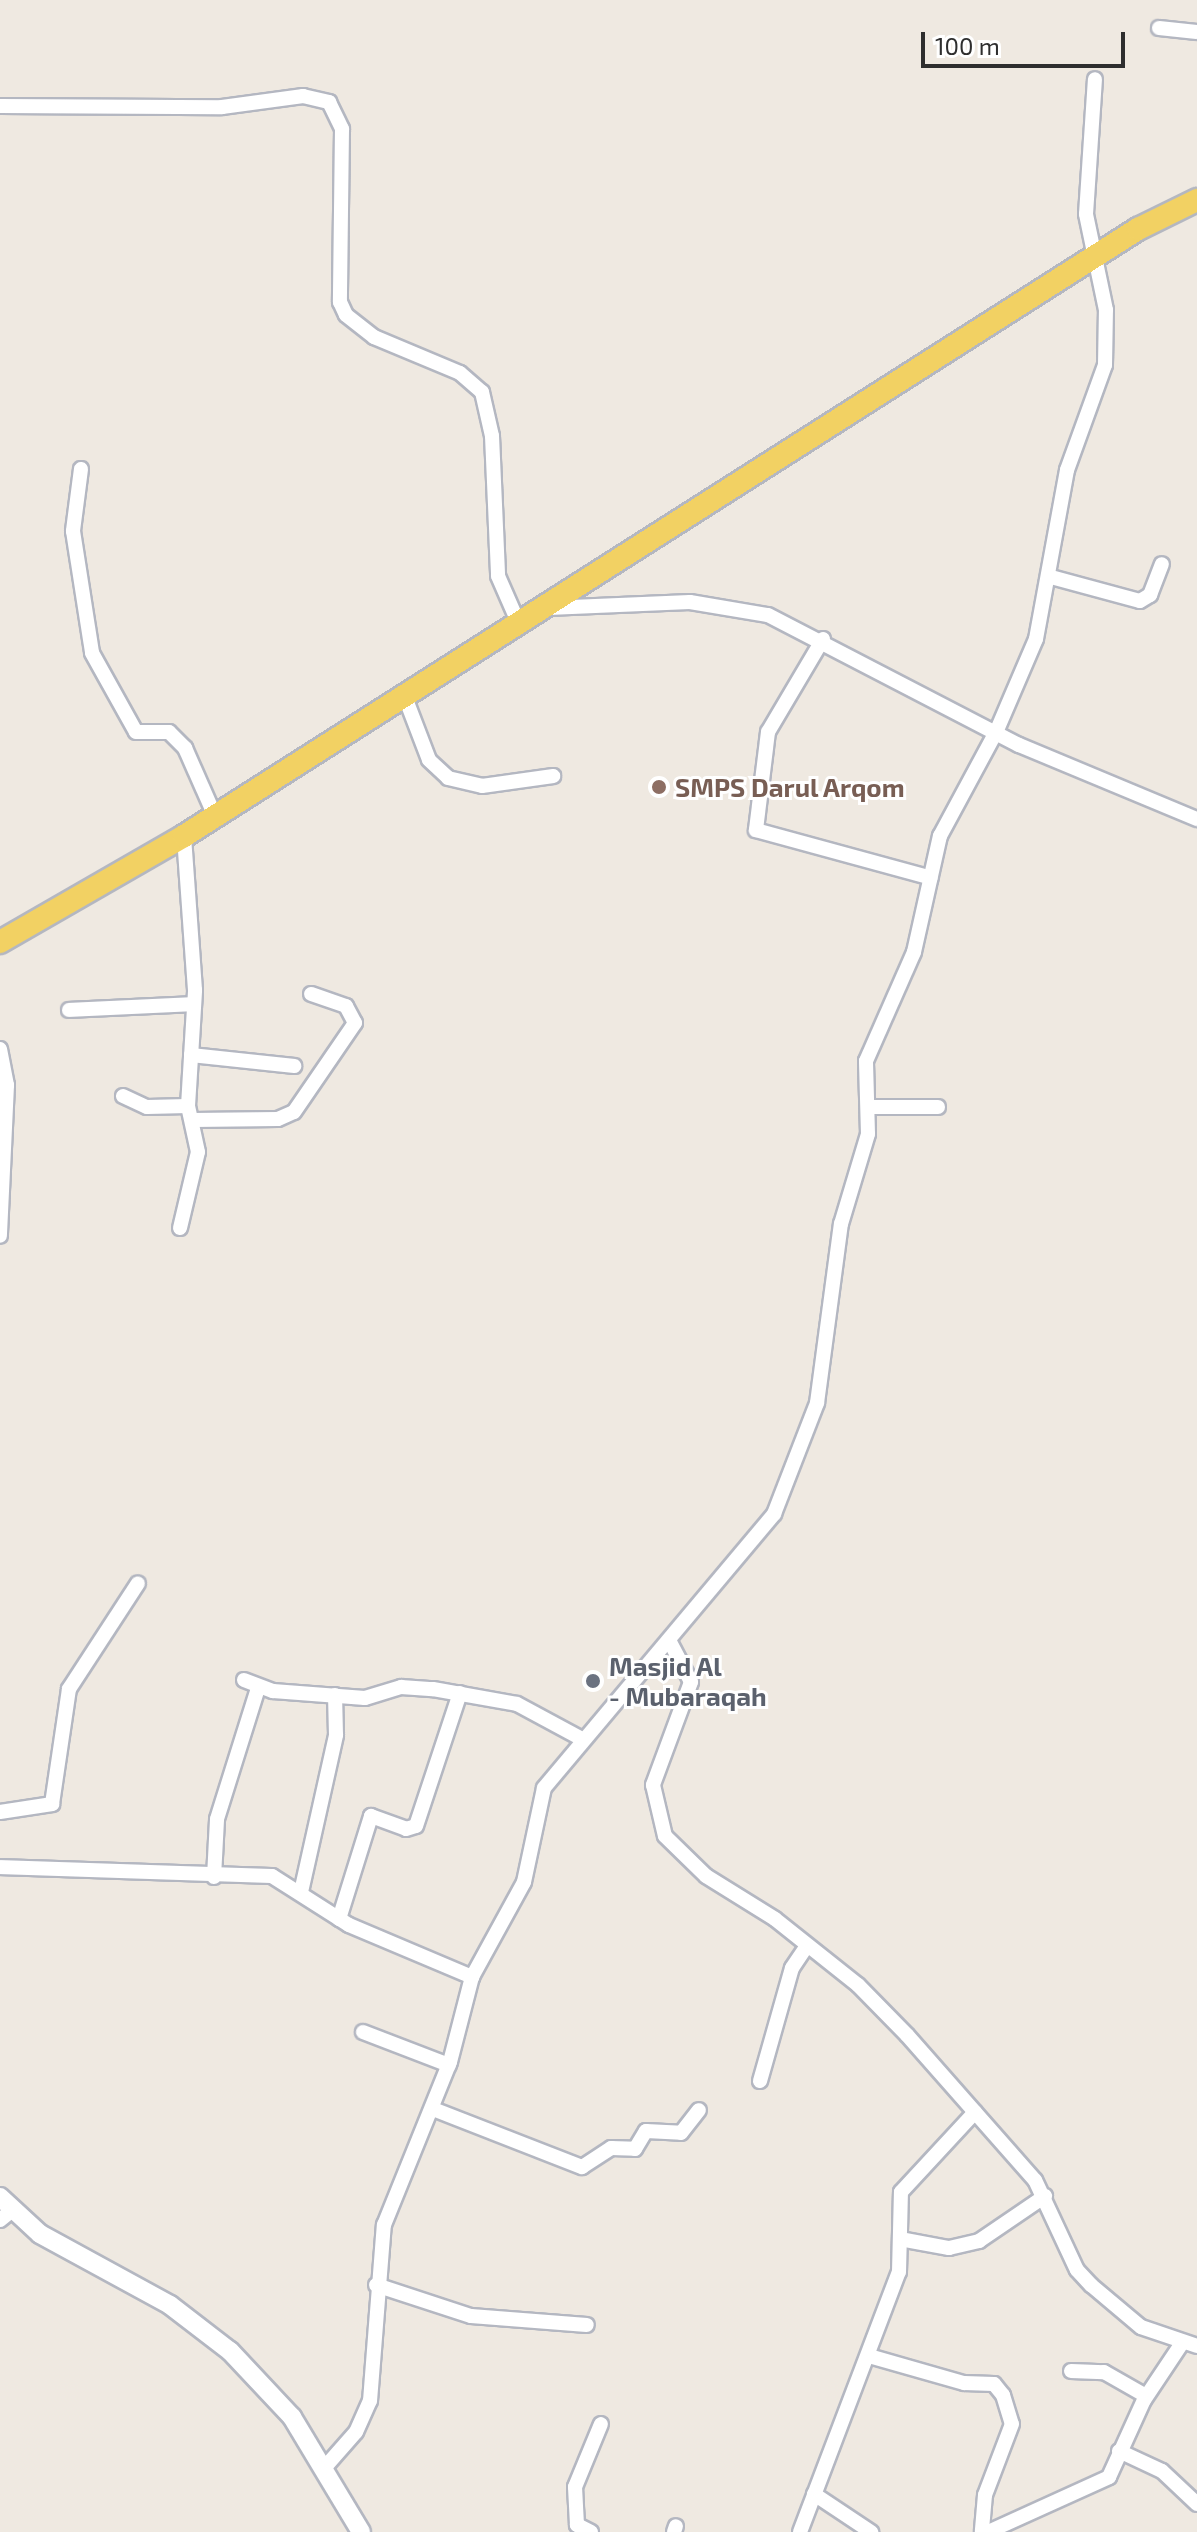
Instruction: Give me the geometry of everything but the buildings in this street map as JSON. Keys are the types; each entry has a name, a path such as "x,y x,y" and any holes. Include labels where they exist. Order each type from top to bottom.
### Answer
{"main road":[{"path":"0,942 184,836 547,608 1096,255 1197,200"}],"street":[{"path":"1159,28 1197,32"},
{"path":"326,2466 356,2432 370,2401 376,2285 384,2225 449,2065 472,1977 524,1882 544,1788 582,1739 746,1553 791,1477 817,1403 836,1255 866,1145 866,1061 911,961 940,836 997,730 1036,639 1051,577 1067,470 1105,365 1106,310 1086,214 1095,79"},
{"path":"0,106 222,107 303,96 329,102 342,129 340,302 346,315 374,337 460,373 482,392 492,436 497,567 519,624"},
{"path":"81,469 73,531 92,653 136,732 169,732 185,748 215,816"},
{"path":"1051,577 1140,601 1150,595 1162,564"},
{"path":"547,608 730,606 823,639 997,730 1197,819"},
{"path":"823,639 768,732 756,830 931,878"},
{"path":"405,697 429,760 448,778 482,786 553,776"},
{"path":"180,1228 198,1152 190,1113 194,1004 193,897 184,836"},
{"path":"123,1096 147,1107 190,1113 278,1119 294,1112 355,1023 346,1006 311,994"},
{"path":"69,1010 194,1004"},
{"path":"0,1049 7,1085 0,1236"},
{"path":"191,1055 294,1066"},
{"path":"868,1107 938,1107"},
{"path":"0,1812 52,1804 69,1689 138,1583"},
{"path":"670,1642 691,1682 653,1785 665,1836 706,1876 858,1985 975,2112 1045,2196 1077,2270 1124,2316 1189,2344 1146,2396 1109,2477 1094,2488 988,2532"},
{"path":"244,1680 258,1688 365,1698 410,1686 460,1693 534,1710 582,1739"},
{"path":"214,1877 217,1819 258,1688"},
{"path":"339,1919 371,1816 415,1828 444,1755 460,1693"},
{"path":"301,1892 336,1735 335,1695"},
{"path":"0,1867 155,1869 214,1877 272,1876 339,1919 472,1977"},
{"path":"760,2081 792,1968 807,1946"},
{"path":"363,2032 449,2065"},
{"path":"433,2109 582,2167 611,2148 635,2149 646,2131 681,2133 699,2110"},
{"path":"800,2532 899,2272 901,2192 975,2112"},
{"path":"900,2239 949,2248 979,2241 1045,2196"},
{"path":"4,2210 170,2305 230,2351 326,2466 361,2532"},
{"path":"376,2285 471,2316 587,2325"},
{"path":"869,2356 964,2383 994,2384 1003,2395 1012,2424 985,2495 982,2532"},
{"path":"1071,2371 1104,2372 1146,2396"},
{"path":"591,2532 577,2525 575,2487 601,2424"},
{"path":"1119,2451 1162,2471 1197,2504"},
{"path":"814,2494 871,2532"}],"place":[{"name":"SMPS Darul Arqom","path":"659,787"},
{"name":"Masjid Al - Mubaraqah","path":"593,1681"}]}
